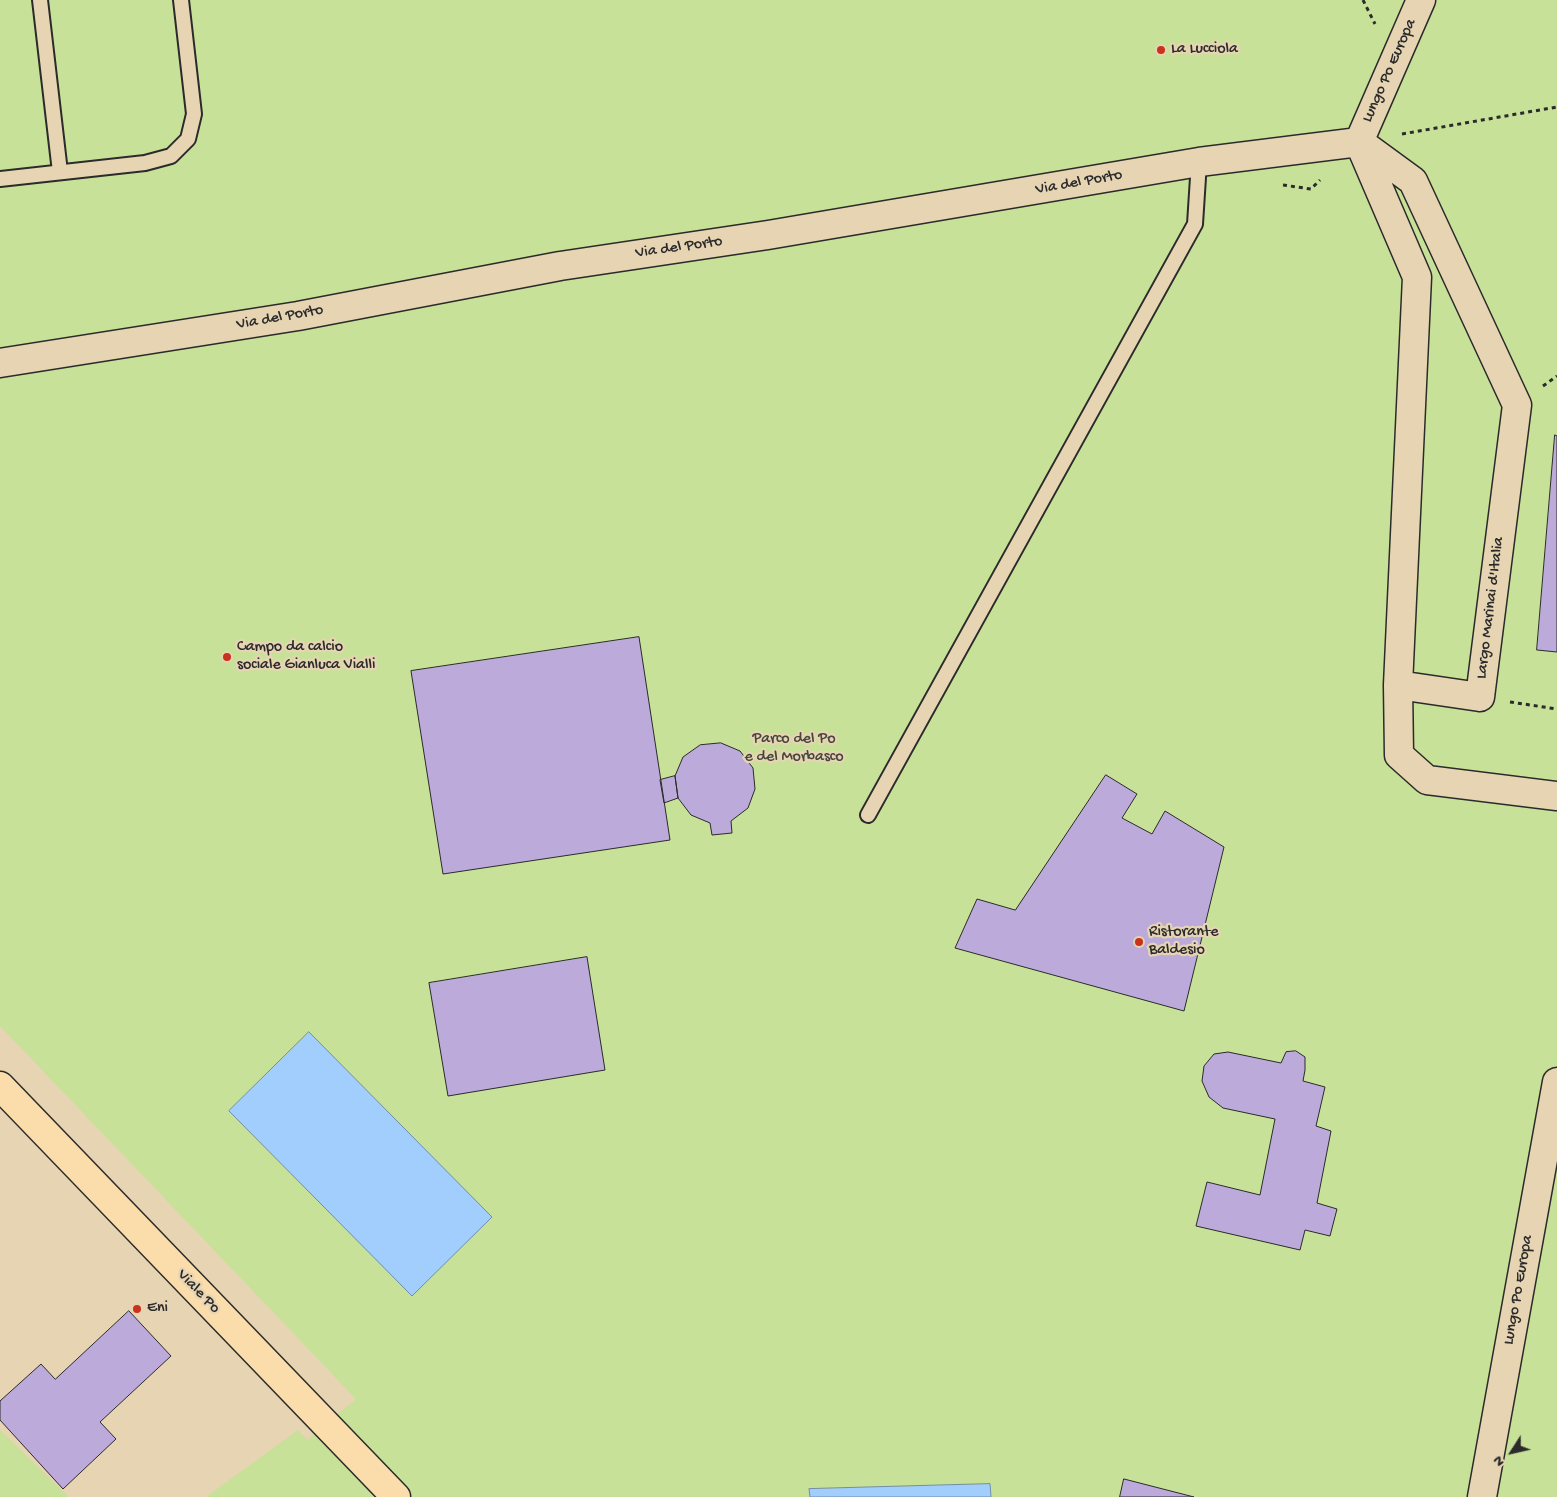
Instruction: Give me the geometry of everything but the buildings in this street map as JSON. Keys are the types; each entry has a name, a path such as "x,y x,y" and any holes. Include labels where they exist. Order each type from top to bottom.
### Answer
{"main road":[{"name":"Viale Po","path":"0,1086 396,1497"}],"street":[{"name":"Lungo Po Europa","path":"1359,142 1421,0"},
{"name":"Via del Porto","path":"0,362 298,316 560,266 768,235 1199,162 1359,142"},
{"path":"1359,142 1417,277 1398,685 1399,755 1427,780 1557,796"},
{"name":"Largo Marinai d'Italia","path":"1359,142 1413,181 1516,405 1480,697 1398,685"},
{"name":"Lungo Po Europa","path":"1482,1497 1557,1082"}],"lane":[{"path":"40,0 60,172"},
{"path":"0,179 145,163 171,156 188,139 194,114 181,0"},
{"path":"868,815 1194,224 1199,162"}],"path":[{"path":"1359,142 1557,107"},
{"path":"1480,697 1557,709"}],"green space":[{"name":"Parco del Po e del Morbasco","path":"0,0 1557,0 1557,1497 206,1497 298,1430 307,1440 356,1399 0,1026"},
{"path":"0,1430 69,1497 0,1497"}],"water":[{"path":"309,1032 492,1217 412,1296 229,1111"},
{"path":"990,1484 991,1497 810,1497 809,1489"}],"place":[{"name":"La Lucciola","path":"1161,50"},
{"name":"Campo da calcio sociale Gianluca Vialli","path":"227,657"},
{"name":"Ristorante Baldesio","path":"1139,942"},
{"name":"Eni","path":"137,1309"}]}
